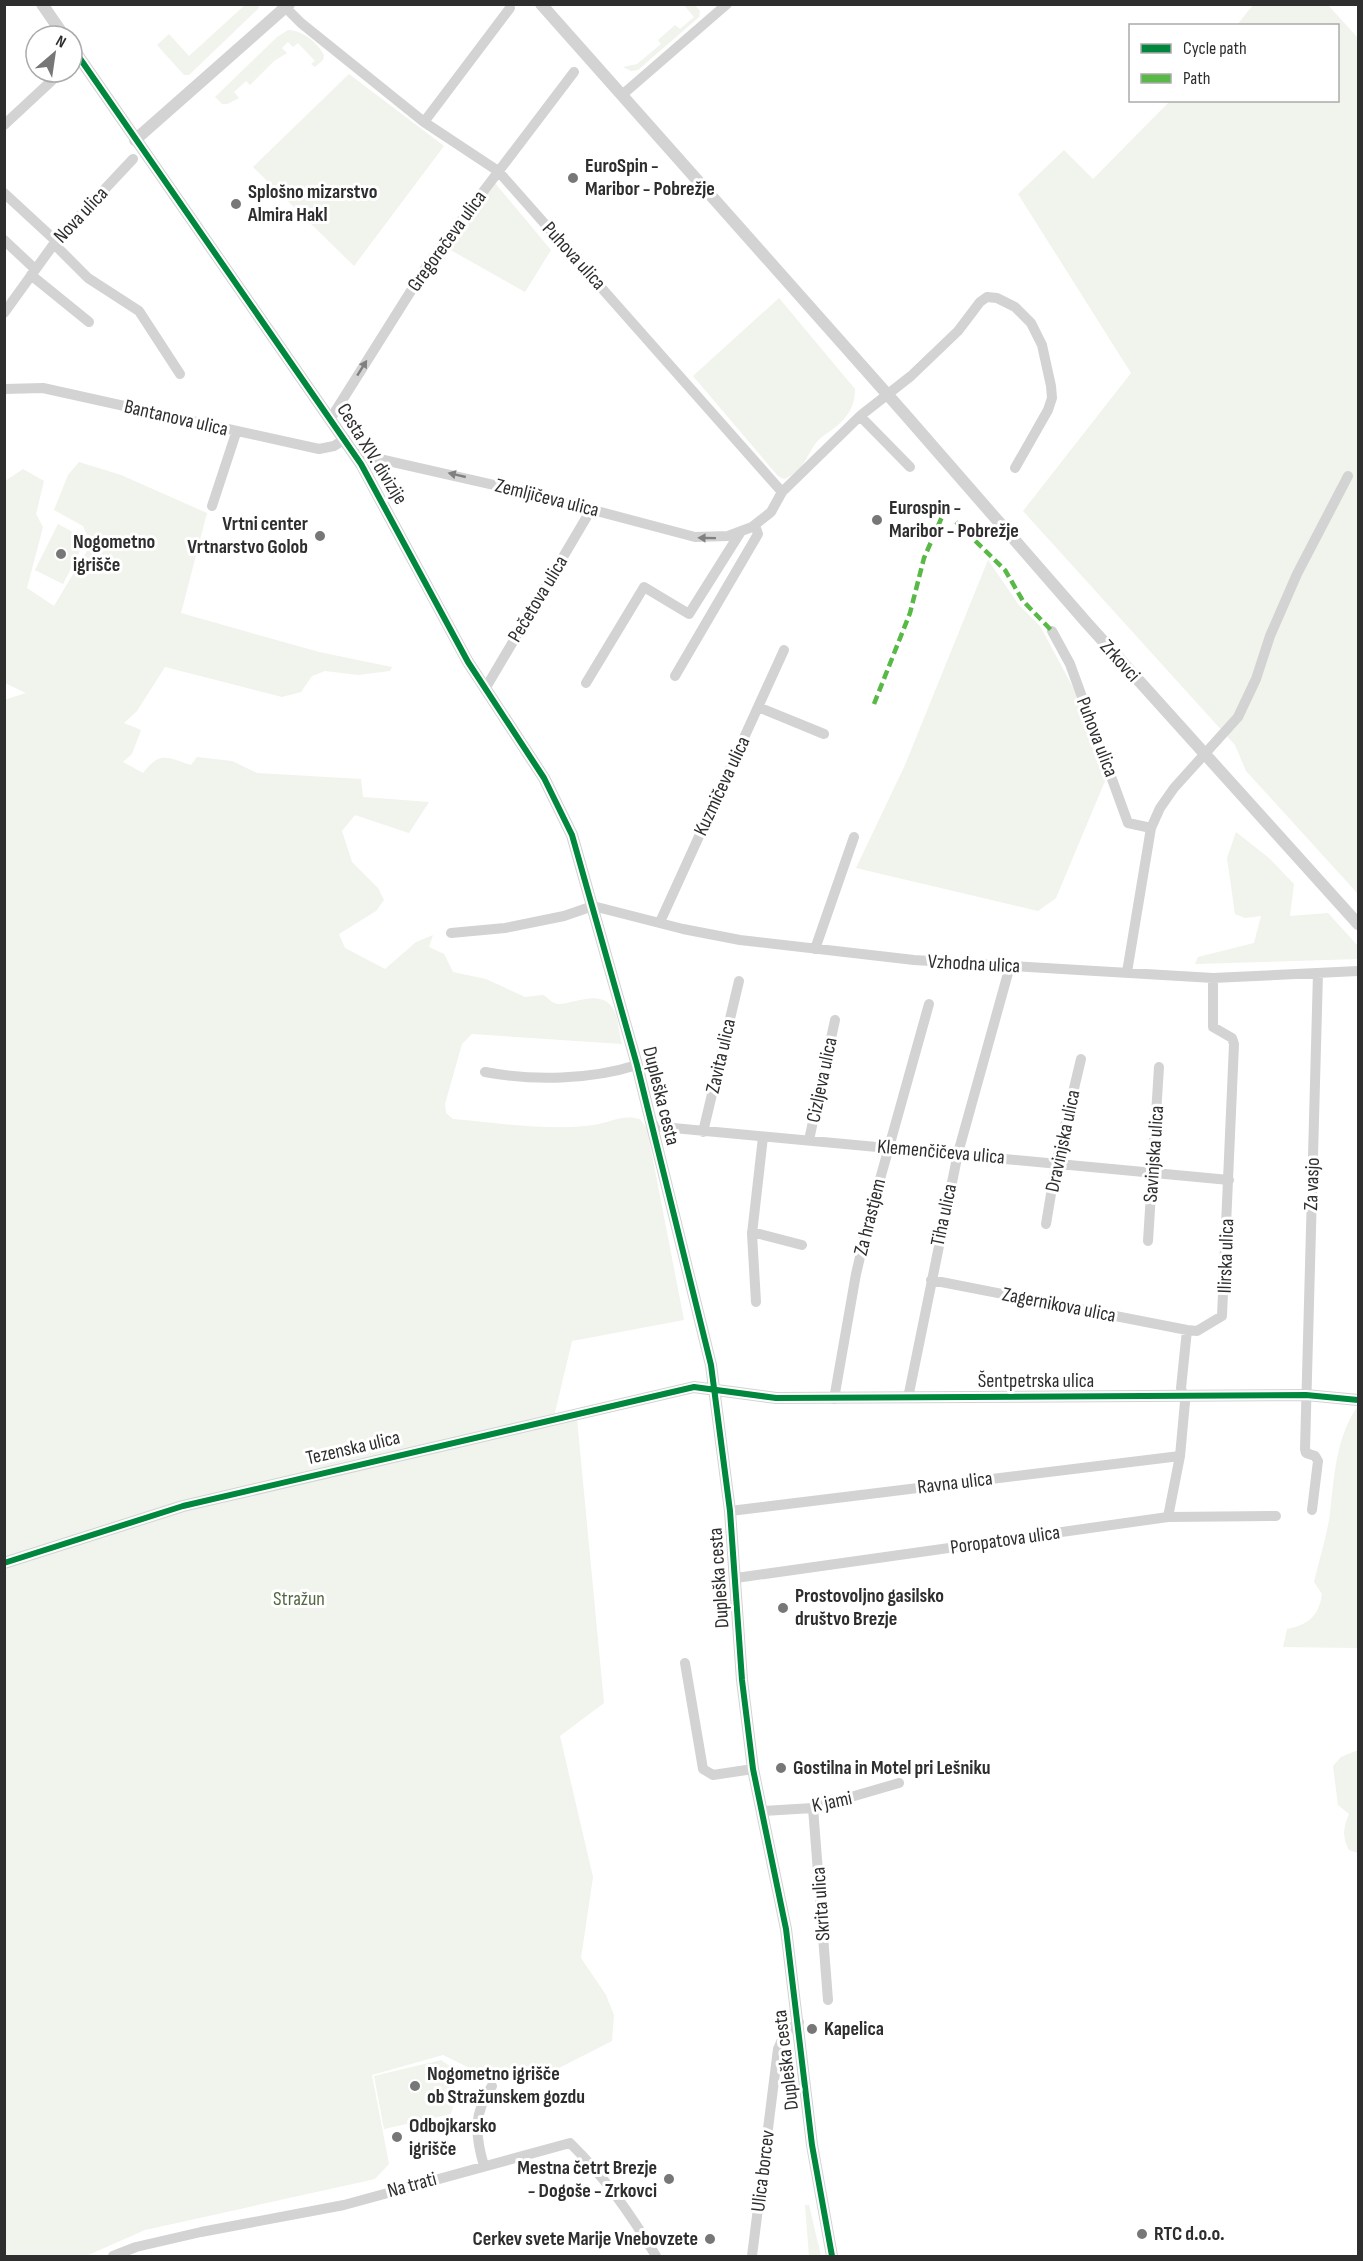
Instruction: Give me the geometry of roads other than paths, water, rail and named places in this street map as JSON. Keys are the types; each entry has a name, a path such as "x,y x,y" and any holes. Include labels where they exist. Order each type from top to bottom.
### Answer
{"street":[{"path":"42,4 56,24"},
{"path":"541,4 887,394"},
{"path":"622,95 727,4"},
{"path":"135,140 285,6"},
{"name":"Puhova ulica","path":"285,6 424,122 498,171 782,492"},
{"path":"424,122 510,8"},
{"name":"Cesta XIV. divizije","path":"84,69 331,418 386,506 447,624 558,804 572,835 593,906"},
{"name":"Gregorečeva ulica","path":"331,418 426,267 574,72"},
{"path":"4,125 48,84"},
{"name":"Nova ulica","path":"4,313 55,242 133,159"},
{"path":"4,193 55,242 88,278 139,311 180,374"},
{"path":"4,240 33,272 89,322"},
{"name":"Zemljičeva ulica","path":"353,453 592,508 695,537 712,538 740,533 771,512 782,492 860,416 906,381 958,331 980,302 987,297 1007,302 1021,312 1038,334 1046,359 1052,398 1038,431 1016,468"},
{"name":"Bantanova ulica","path":"4,389 44,388 236,433 319,449 334,446 345,440"},
{"name":"Zrkovci","path":"887,394 1204,754 1359,924"},
{"path":"860,416 910,467"},
{"path":"212,506 236,433"},
{"path":"1127,972 1151,828 1167,797 1226,732 1247,699 1270,636 1297,574 1347,476"},
{"name":"Pečetova ulica","path":"485,689 592,508"},
{"name":"Zemljičeva ulica","path":"675,676 758,534 755,525"},
{"name":"Zemljičeva ulica","path":"586,683 644,587 689,614 740,533"},
{"name":"Puhova ulica","path":"1052,631 1070,664 1128,822 1133,826 1151,828"},
{"name":"Kuzmičeva ulica","path":"660,922 784,650"},
{"path":"758,707 824,734"},
{"path":"815,950 854,837"},
{"path":"452,933 505,928 564,916 593,906"},
{"name":"Vzhodna ulica","path":"593,906 707,934 815,950 914,960 1213,978 1359,971"},
{"name":"Dupleška cesta","path":"593,906 690,1272 715,1388 730,1511 742,1680 753,1769 786,1929 812,2145 832,2256"},
{"name":"Tiha ulica","path":"908,1398 958,1153 1010,966"},
{"name":"Za vasjo","path":"1312,1510 1318,1461 1315,1456 1306,1453 1306,1395 1317,973"},
{"name":"Ilirska ulica","path":"1187,1330 1197,1331 1208,1326 1224,1313 1234,1044 1232,1038 1213,1027 1213,978"},
{"name":"Zavita ulica","path":"704,1132 739,981"},
{"name":"Za hrastjem","path":"834,1399 856,1275 888,1147 929,1004"},
{"name":"Cizljeva ulica","path":"808,1140 835,1020"},
{"name":"Dravinjska ulica","path":"1046,1224 1056,1164 1082,1059"},
{"path":"485,1072 504,1076 569,1076 596,1074 637,1065"},
{"name":"Savinjska ulica","path":"1148,1241 1159,1067"},
{"name":"Klemenčičeva ulica","path":"652,1126 1229,1180"},
{"path":"756,1302 752,1232 763,1137"},
{"path":"752,1232 802,1245"},
{"name":"Zagernikova ulica","path":"931,1281 1187,1330"},
{"path":"1168,1517 1180,1456 1184,1396 1181,1388 1187,1330"},
{"name":"Tezenska ulica","path":"4,1563 183,1506 590,1409 694,1387 715,1388"},
{"name":"Šentpetrska ulica","path":"715,1388 776,1398 1306,1395 1359,1400"},
{"name":"Ravna ulica","path":"730,1511 1180,1456"},
{"name":"Poropatova ulica","path":"736,1578 1168,1517 1276,1516"},
{"path":"685,1663 703,1769 713,1775 753,1769"},
{"name":"K jami","path":"762,1811 813,1808 899,1784"},
{"name":"Skrita ulica","path":"813,1808 828,2001"},
{"name":"Ulica borcev","path":"752,2256 778,2049 785,2033 799,2022"},
{"path":"484,2166 478,2146 478,2122 480,2103 492,2086"},
{"name":"Na trati","path":"113,2256 136,2247 201,2232 344,2205 570,2143 596,2169 616,2195 656,2256"}],"place":[{"name":"EuroSpin - Maribor - Pobrežje","path":"573,178"},
{"name":"Splošno mizarstvo Almira Hakl","path":"236,204"},
{"name":"Eurospin - Maribor - Pobrežje","path":"877,520"},
{"name":"Vrtni center Vrtnarstvo Golob","path":"320,536"},
{"name":"Nogometno igrišče","path":"61,554"},
{"name":"Prostovoljno gasilsko društvo Brezje","path":"783,1608"},
{"name":"Gostilna in Motel pri Lešniku","path":"781,1768"},
{"name":"Kapelica","path":"812,2029"},
{"name":"Nogometno igrišče ob Stražunskem gozdu","path":"415,2086"},
{"name":"Odbojkarsko igrišče","path":"397,2137"},
{"name":"Mestna četrt Brezje - Dogoše - Zrkovci","path":"669,2179"},
{"name":"RTC d.o.o.","path":"1142,2234"},
{"name":"Cerkev svete Marije Vnebovzete","path":"710,2239"}],"park label":[{"name":"Stražun","path":"299,1599"}]}
